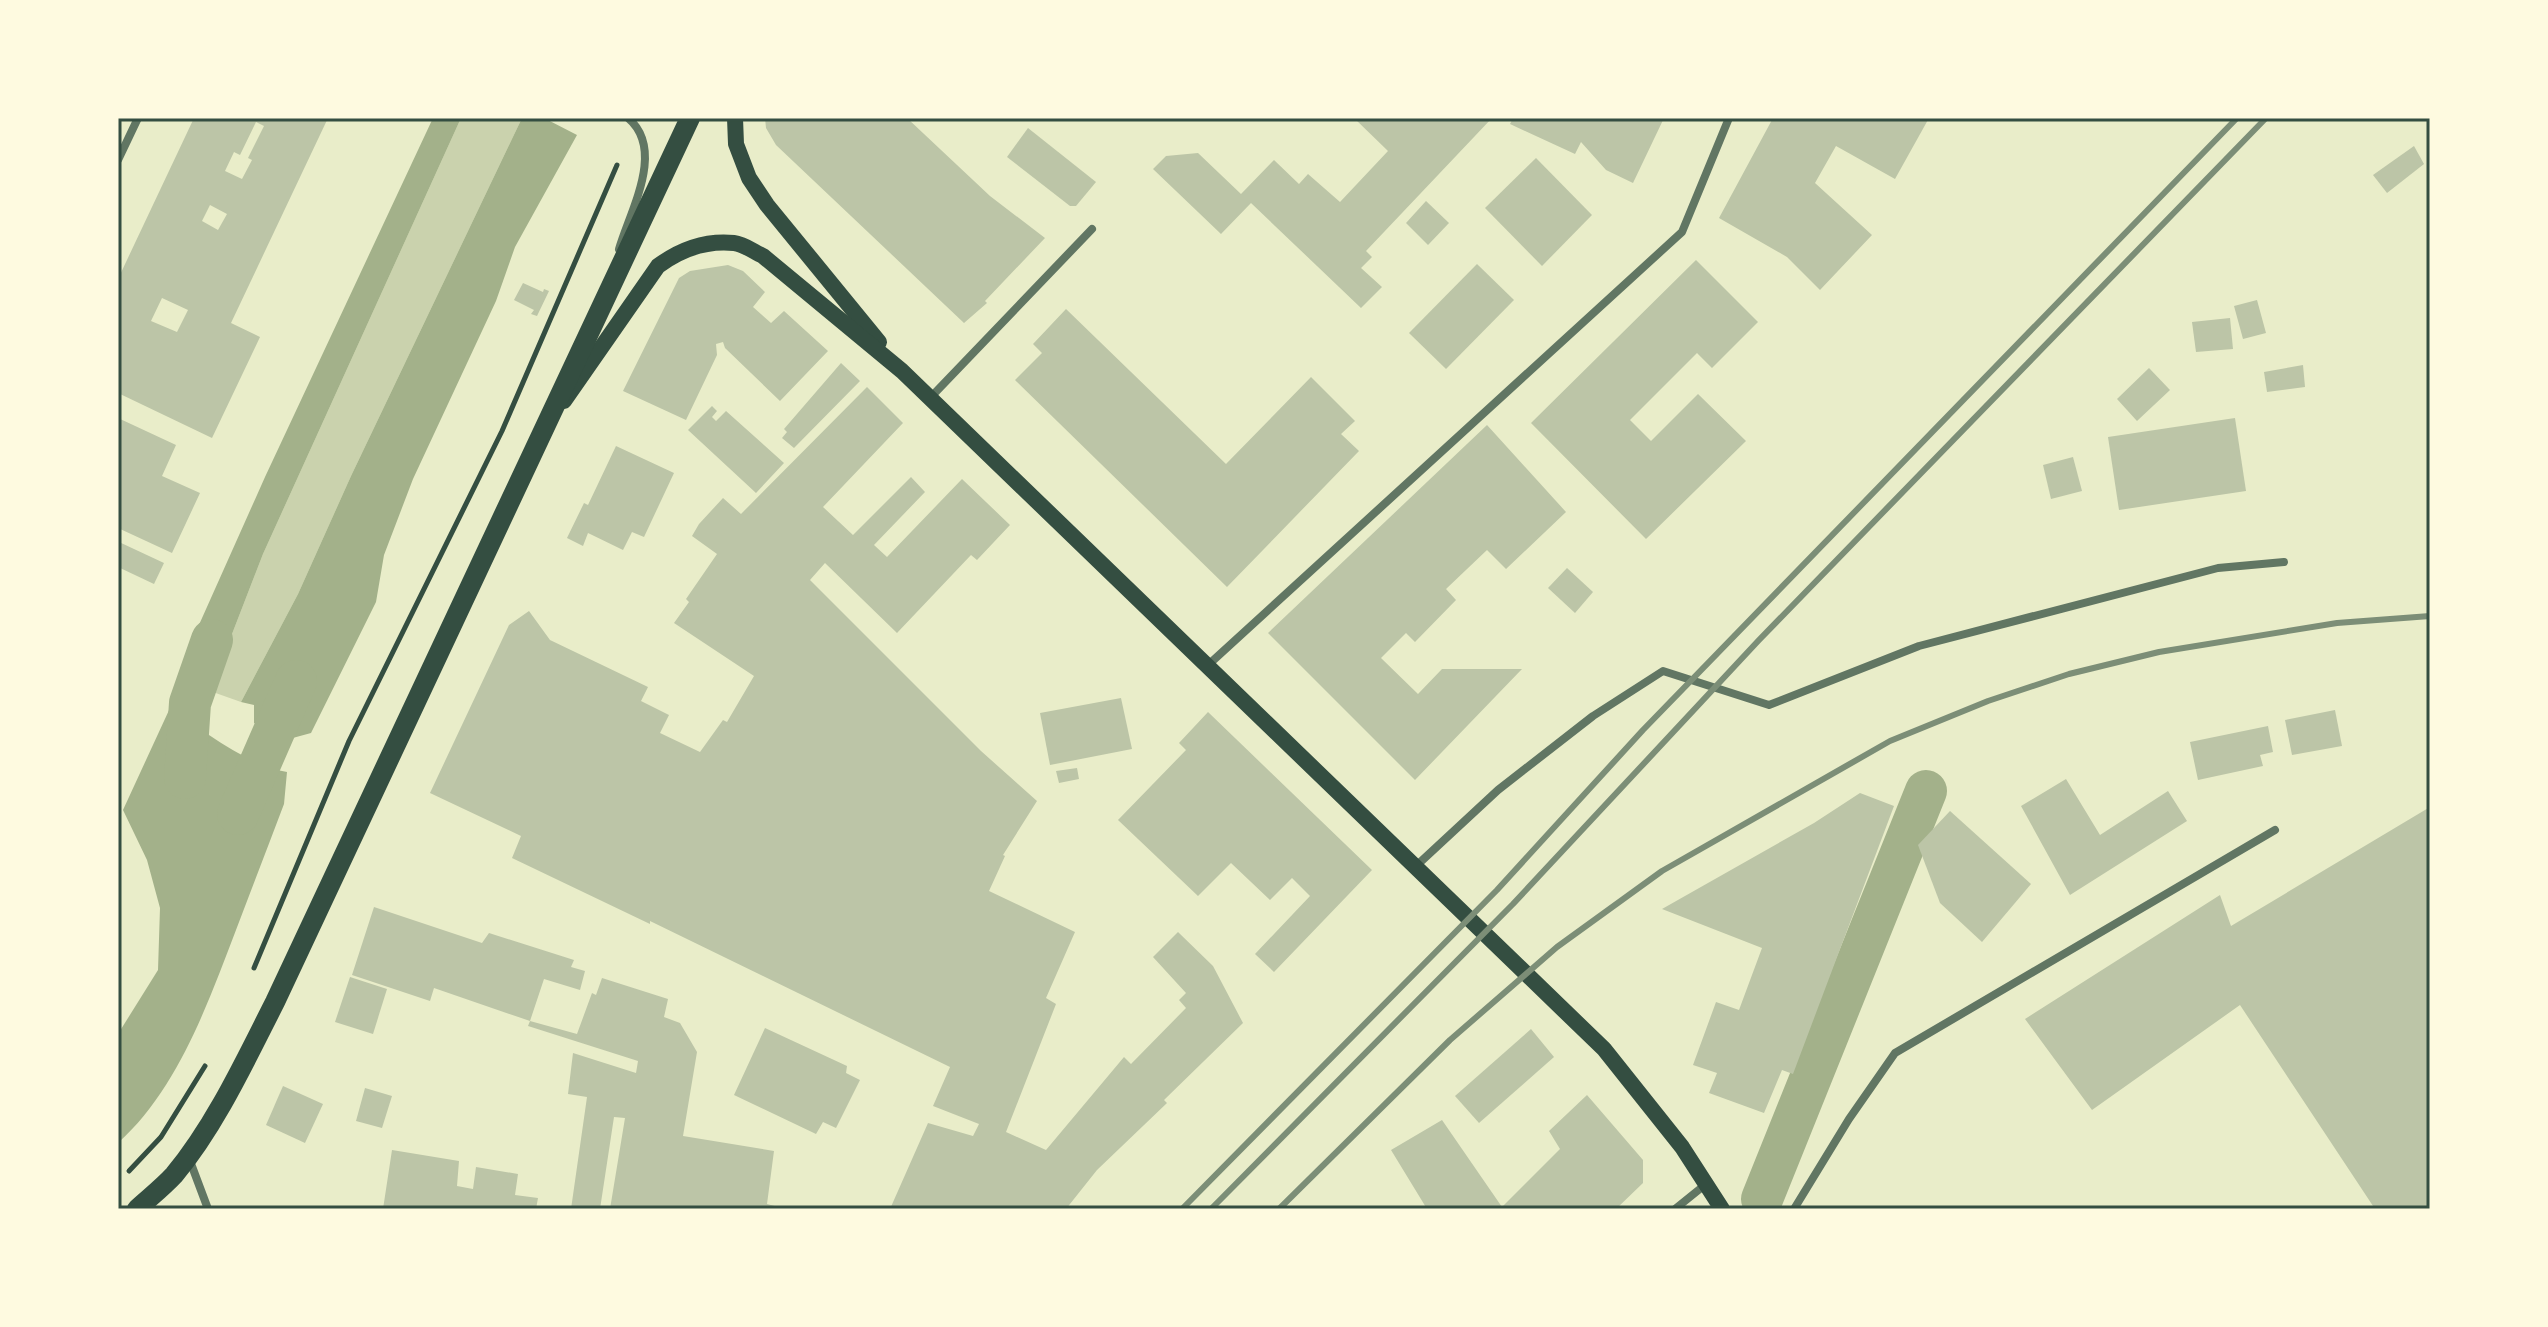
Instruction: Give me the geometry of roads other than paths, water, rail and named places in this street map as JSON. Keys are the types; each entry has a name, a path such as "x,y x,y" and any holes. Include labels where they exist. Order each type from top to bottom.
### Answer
{"main road":[{"path":"137,1209 173,1176 187,1155 228,1093 275,1002 690,118"},
{"path":"735,118 736,144 749,178 767,205 902,371"},
{"path":"545,428 658,266 678,251 697,245 737,242 763,256 902,371 1604,1049 1643,1095 1707,1183 1722,1209"}],"street":[{"path":"118,160 138,118"},
{"path":"599,315 643,174 646,147 636,125 628,118"},
{"path":"1207,666 1682,232 1729,118"},
{"path":"930,398 1092,229"},
{"path":"1415,868 1498,790 1593,716 1663,671 1769,705 1919,646 2218,568 2284,562"},
{"path":"1794,1209 1849,1119 1895,1053 2275,830"},
{"path":"187,1155 208,1209"},
{"path":"1675,1209 1707,1183"}],"waterway":[{"path":"185,778 190,703 212,640"},
{"path":"238,814 296,681"},
{"path":"1762,1199 1926,791"}],"railway":[{"path":"1182,1209 1497,890 1643,730 2237,118"},
{"path":"1211,1209 1513,904 1759,640 2266,118"},
{"path":"1279,1209 1450,1040 1557,947 1662,871 1890,741 1988,701 2069,674 2159,652 2337,623 2430,616"}]}
